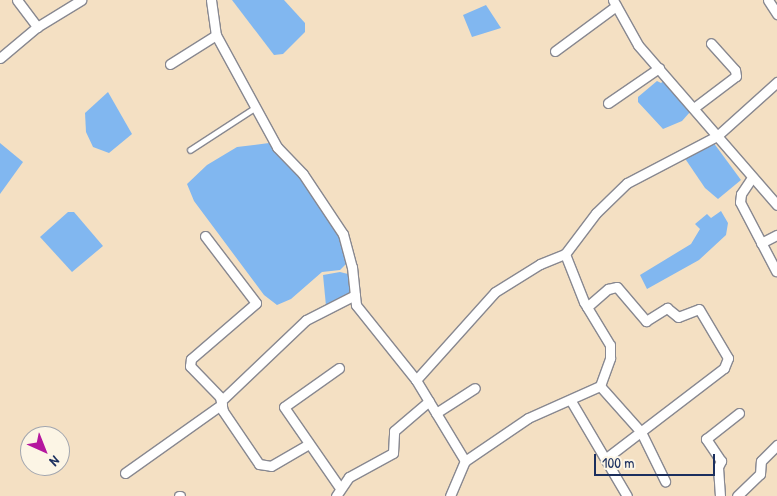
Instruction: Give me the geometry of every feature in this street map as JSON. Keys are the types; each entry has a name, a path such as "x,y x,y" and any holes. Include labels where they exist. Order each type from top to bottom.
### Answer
{"street":[{"path":"17,0 37,27"},
{"path":"0,58 37,27 81,0"},
{"path":"211,0 216,35 257,106 277,147 303,174 343,234 352,266 356,305 416,380 465,461"},
{"path":"768,0 777,14"},
{"path":"555,51 615,3 638,45 695,107 751,179 773,193 777,205"},
{"path":"170,64 216,35"},
{"path":"695,107 736,76 735,70 711,43"},
{"path":"608,103 659,68"},
{"path":"416,380 495,292 540,264 565,254 596,213 627,183 717,136 777,82"},
{"path":"751,179 739,198 776,271"},
{"path":"761,243 777,235"},
{"path":"205,236 256,303 189,363 222,402 222,411 263,466 271,466 309,444"},
{"path":"450,496 465,461 528,418 571,401 600,386 612,352 607,338 588,307 565,254"},
{"path":"588,307 617,287 646,321 667,308 678,317 699,309 728,358 724,368 605,458"},
{"path":"125,473 222,402 306,320 355,295"},
{"path":"339,368 285,404 285,411 309,444 338,492 349,478 393,452 394,431 428,401"},
{"path":"600,386 641,432 664,481"},
{"path":"436,413 475,388"},
{"path":"571,401 626,496"},
{"path":"720,496 718,467 721,461 706,439 739,413"},
{"path":"737,496 760,474 761,461 777,445"}],"lane":[{"path":"190,150 257,106"}],"water":[{"path":"232,0 284,0 305,23 305,32 283,54 274,55"},
{"path":"486,5 501,28 472,37 463,15"},
{"path":"665,80 690,112 682,121 663,129 638,102 638,97 657,81 661,83"},
{"path":"108,92 132,134 109,153 93,147 86,132 85,113"},
{"path":"713,142 741,180 718,199 705,188 686,160 686,151"},
{"path":"0,143 23,162 0,194"},
{"path":"269,143 293,164 343,234 346,264 340,270 322,272 291,299 277,305 264,295 194,201 187,184 207,165 237,147"},
{"path":"721,211 728,223 726,235 699,260 647,289 640,275 691,244 700,229 695,224 707,214 711,218"},
{"path":"68,212 74,212 103,246 72,272 40,237"},
{"path":"340,272 348,274 351,303 335,308 326,306 323,275"}]}
